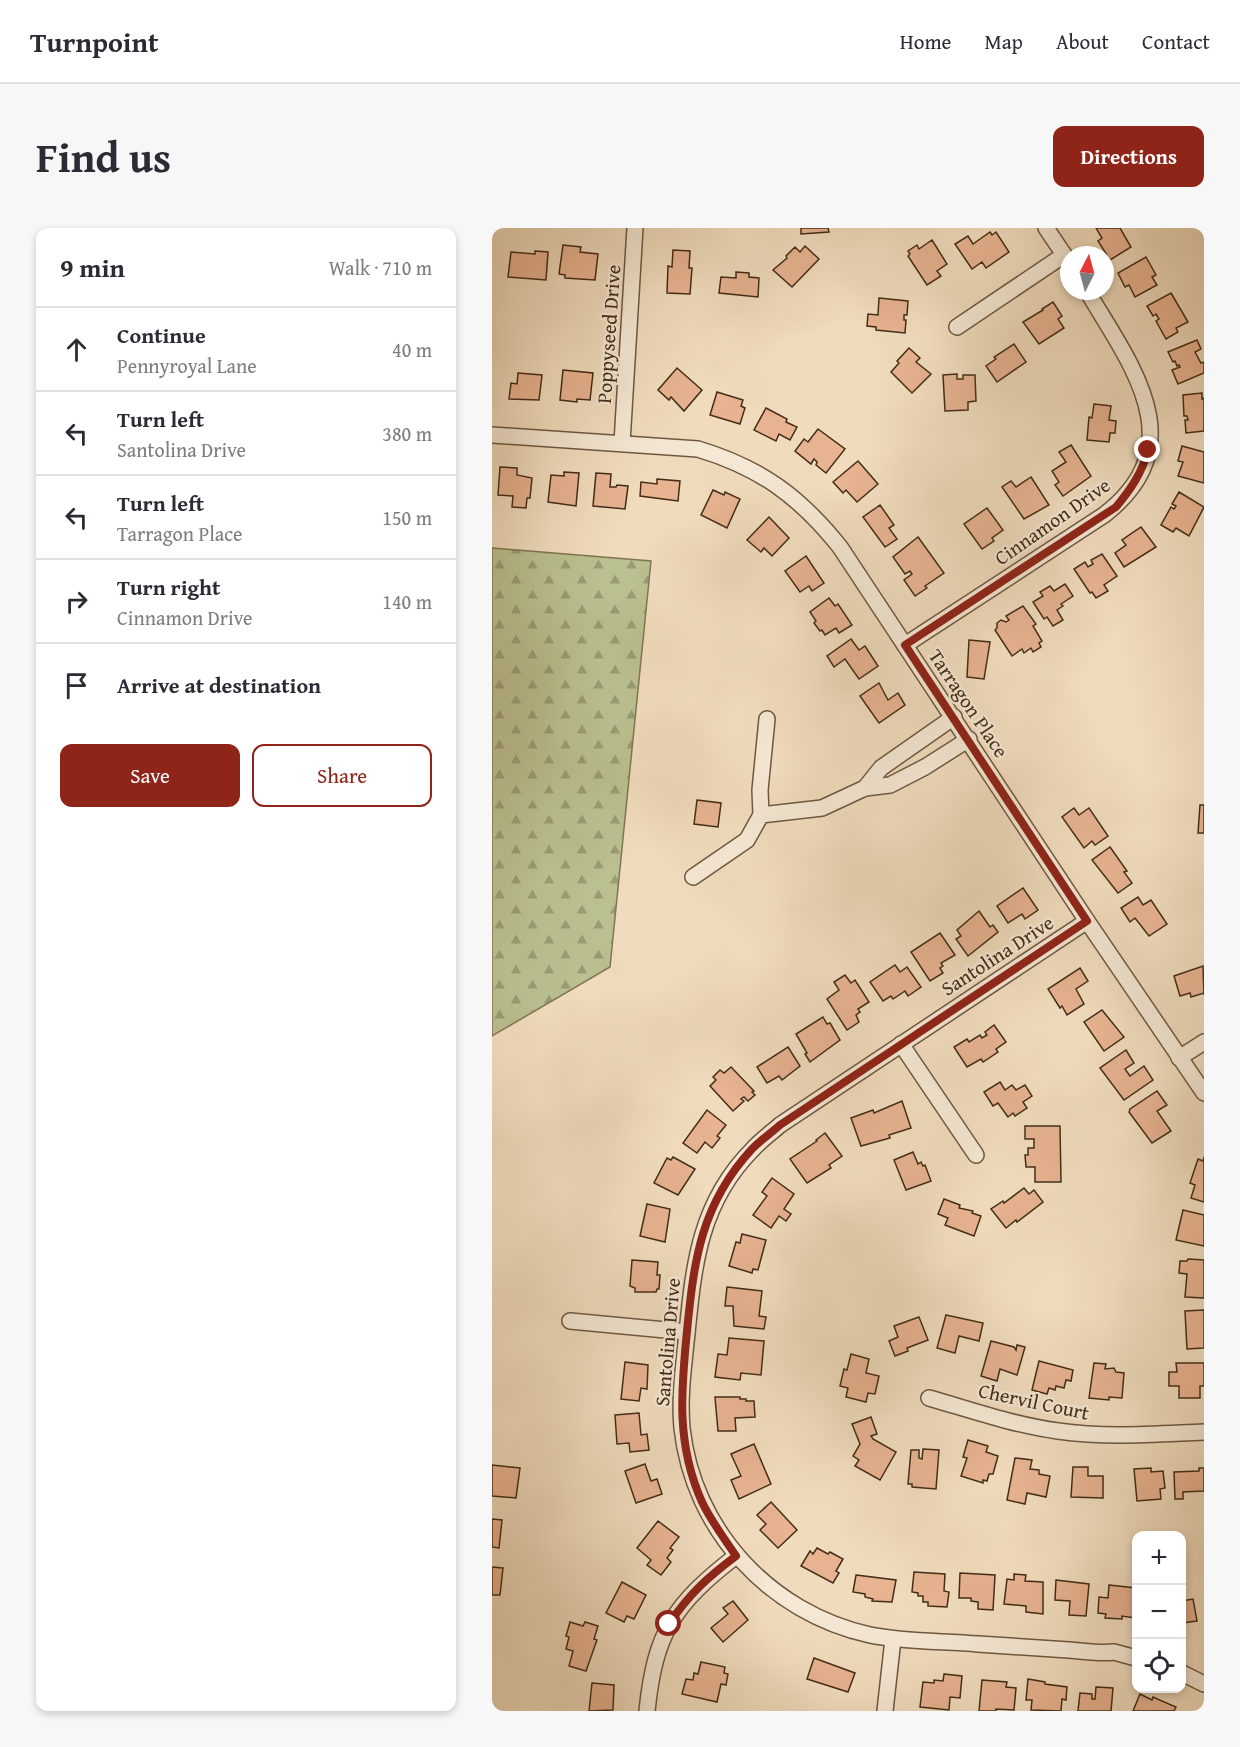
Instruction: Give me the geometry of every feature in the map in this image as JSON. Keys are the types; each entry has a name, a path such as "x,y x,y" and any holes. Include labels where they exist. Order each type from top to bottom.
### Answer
{"street":[{"name":"Poppyseed Drive","path":"622,443 635,228"},
{"path":"1046,228 1060,248"},
{"path":"957,327 1060,262"},
{"name":"Cinnamon Drive","path":"905,645 1116,507 1138,477 1146,456 1150,435 1146,399 1138,378 1092,300"},
{"name":"Tarragon Place","path":"492,435 698,449 724,457 761,474 805,506 832,536 1204,1093"},
{"path":"865,788 880,768 954,717"},
{"path":"693,877 747,840 761,815 760,790 767,719"},
{"path":"761,815 822,808 865,788 890,785 925,768 969,739"},
{"name":"Santolina Drive","path":"1087,921 780,1125 754,1148 736,1169 714,1204 699,1243 693,1277 681,1406 686,1454 701,1500 714,1524 736,1556 766,1585 807,1612 838,1626 893,1639 1114,1652 1132,1657"},
{"path":"1179,1058 1204,1042"},
{"path":"901,1044 976,1155"},
{"path":"570,1321 687,1332"},
{"name":"Chervil Court","path":"929,1398 1055,1431 1117,1436 1204,1432"},
{"path":"647,1711 654,1662 669,1624 698,1586 736,1556"},
{"path":"885,1711 893,1639"},
{"path":"1186,1675 1203,1681"}],"green space":[{"path":"492,548 651,561 610,967 492,1036"}],"building":[{"path":"801,228 828,228 829,232 801,234"},
{"path":"1096,228 1120,228 1131,247 1114,258 1114,246 1101,246 1098,241 1102,238"},
{"path":"990,232 992,235 996,232 1009,252 986,268 982,262 972,269 955,244 968,236 973,244"},
{"path":"932,240 947,264 937,271 941,276 927,285 908,256 910,254 908,251 917,245 919,249"},
{"path":"563,245 581,247 580,252 598,254 595,280 565,278 565,275 559,274"},
{"path":"805,246 819,259 792,287 773,270 787,258 786,256 795,247 800,252"},
{"path":"673,250 690,251 689,268 692,268 690,294 667,293 668,266 672,267"},
{"path":"535,251 548,252 546,280 508,277 511,252 535,254"},
{"path":"1146,257 1156,275 1152,277 1157,285 1135,297 1129,285 1125,287 1118,273"},
{"path":"736,272 749,273 749,277 759,278 758,297 719,293 721,277 736,278"},
{"path":"1171,293 1188,322 1176,328 1178,332 1166,339 1156,321 1159,319 1156,314 1153,316 1147,306"},
{"path":"879,298 908,301 907,315 904,315 905,333 876,330 876,327 867,326 868,314 878,315"},
{"path":"1053,302 1062,316 1058,319 1064,328 1039,344 1023,322"},
{"path":"1197,340 1201,349 1195,352 1201,363 1204,362 1204,373 1178,384 1172,370 1180,367 1175,361 1173,362 1168,352"},
{"path":"1014,344 1026,362 997,382 986,366 996,359 994,357"},
{"path":"909,348 920,358 916,362 931,374 912,393 891,372"},
{"path":"677,368 702,390 684,411 671,397 669,400 658,390"},
{"path":"563,370 593,373 590,400 577,399 577,402 560,400"},
{"path":"518,373 542,375 539,400 509,399 511,383 517,384"},
{"path":"957,374 957,379 963,379 963,375 975,375 976,401 968,402 968,410 945,411 943,375"},
{"path":"717,392 743,400 741,406 745,408 740,424 710,415"},
{"path":"1202,393 1204,431 1186,433 1185,420 1188,420 1187,416 1184,416 1183,395"},
{"path":"1094,404 1111,406 1109,420 1116,421 1115,433 1110,433 1109,442 1087,440 1089,417 1092,418"},
{"path":"766,408 797,427 790,440 779,434 776,441 754,430"},
{"path":"818,429 845,449 826,473 816,465 817,462 814,459 811,464 795,451 804,439 808,442"},
{"path":"1071,445 1091,476 1063,496 1055,485 1059,482 1052,471 1066,462 1059,452"},
{"path":"1182,446 1204,452 1204,483 1178,476 1183,462 1178,461"},
{"path":"858,461 878,484 857,502 846,490 843,493 833,482"},
{"path":"500,467 517,468 517,475 532,478 530,498 527,498 526,508 512,507 513,496 498,495"},
{"path":"564,472 579,473 576,506 548,502 551,475 564,476"},
{"path":"596,473 611,474 610,487 628,486 625,509 593,506"},
{"path":"1031,477 1049,505 1024,519 1002,487 1011,481 1016,487"},
{"path":"657,479 680,481 678,501 640,496 641,482 657,484"},
{"path":"713,490 724,495 725,492 740,499 727,528 701,515"},
{"path":"1179,492 1204,507 1189,536 1176,528 1173,532 1161,525 1171,507 1174,509 1176,506 1172,504"},
{"path":"880,505 894,525 889,528 897,539 885,547 863,517"},
{"path":"987,508 1003,530 992,538 994,541 982,549 964,524"},
{"path":"769,517 789,538 772,556 764,548 761,552 747,540"},
{"path":"1141,527 1156,547 1124,567 1115,553 1126,545 1122,540"},
{"path":"918,537 944,573 915,596 904,580 912,574 910,571 905,574 893,557"},
{"path":"1102,554 1117,576 1104,585 1108,591 1096,598 1074,569 1085,562 1088,567 1093,564 1091,560"},
{"path":"806,556 824,583 812,591 809,586 800,592 785,571"},
{"path":"1065,584 1073,596 1061,604 1063,606 1057,610 1063,620 1053,626 1047,617 1044,619 1033,602 1043,596 1040,592 1050,586 1054,591"},
{"path":"829,598 835,606 838,604 852,625 839,633 836,628 825,635 814,623 816,621 810,612"},
{"path":"1023,606 1036,624 1033,626 1042,641 1039,643 1041,647 1033,652 1031,648 1024,653 1022,649 1012,656 995,630 997,623 1001,620 1006,622 1009,620 1006,616"},
{"path":"851,639 859,650 865,646 878,666 859,679 845,659 834,667 827,656"},
{"path":"969,640 990,642 984,679 967,677"},
{"path":"879,683 888,700 898,693 905,705 879,723 860,696"},
{"path":"697,800 721,803 718,827 694,824"},
{"path":"1200,805 1204,805 1204,833 1198,833"},
{"path":"1074,808 1079,815 1089,808 1108,836 1095,845 1092,841 1084,848 1062,817"},
{"path":"1110,847 1127,871 1124,872 1132,883 1118,893 1092,860"},
{"path":"1023,888 1038,910 1025,919 1022,914 1008,923 997,906"},
{"path":"1138,897 1143,905 1151,900 1167,924 1149,936 1135,918 1130,922 1121,908"},
{"path":"979,911 990,927 993,925 998,932 968,956 956,939 961,936 957,930"},
{"path":"940,933 955,955 941,963 943,966 940,968 943,973 930,981 911,952"},
{"path":"895,965 900,972 907,967 921,987 908,996 905,991 893,999 891,996 883,1001 870,982"},
{"path":"1203,966 1204,993 1191,997 1190,993 1180,996 1174,976"},
{"path":"1080,968 1088,981 1076,989 1084,1004 1067,1015 1048,989"},
{"path":"845,975 851,983 855,980 869,1002 858,1009 860,1012 856,1015 859,1022 847,1030 827,999 839,990 834,982"},
{"path":"1102,1010 1124,1037 1104,1051 1084,1022"},
{"path":"823,1017 827,1024 830,1023 840,1040 810,1062 796,1034"},
{"path":"994,1025 1006,1042 996,1049 998,1052 983,1062 981,1059 967,1067 954,1047 967,1039 969,1042 980,1035 982,1038 987,1035 985,1032"},
{"path":"788,1047 800,1066 782,1080 779,1076 767,1083 757,1067"},
{"path":"1126,1050 1134,1063 1125,1069 1130,1076 1144,1066 1153,1080 1124,1100 1100,1068"},
{"path":"731,1067 754,1091 752,1092 755,1095 748,1101 744,1097 741,1099 744,1101 733,1111 710,1086 716,1080 713,1077 720,1070 724,1073"},
{"path":"1000,1082 1005,1090 1012,1085 1016,1090 1025,1085 1032,1096 1023,1102 1027,1108 1015,1116 1013,1113 1008,1117 998,1103 993,1106 984,1092"},
{"path":"1157,1091 1167,1105 1157,1111 1171,1131 1152,1143 1129,1112 1130,1109"},
{"path":"902,1101 911,1128 889,1135 890,1138 861,1146 851,1118 873,1110 874,1113"},
{"path":"707,1110 726,1125 717,1136 720,1138 712,1148 705,1142 697,1153 683,1143"},
{"path":"1025,1126 1060,1126 1061,1182 1035,1182 1035,1167 1026,1167 1025,1155 1028,1155 1028,1148 1034,1148 1034,1139 1025,1139"},
{"path":"825,1133 842,1156 829,1165 831,1168 807,1183 790,1159"},
{"path":"913,1152 918,1164 921,1162 923,1166 925,1165 931,1181 906,1190 894,1160"},
{"path":"673,1157 695,1169 678,1195 654,1183 667,1158 671,1160"},
{"path":"1204,1157 1204,1202 1191,1198 1195,1185 1190,1183 1198,1159 1203,1161"},
{"path":"772,1178 794,1194 784,1209 791,1214 786,1221 779,1216 771,1228 753,1215 767,1196 762,1192"},
{"path":"1024,1188 1029,1194 1034,1190 1043,1202 1006,1228 991,1209 1003,1201 1004,1203"},
{"path":"944,1199 960,1205 959,1208 973,1211 972,1213 981,1216 974,1236 945,1225 948,1218 938,1214"},
{"path":"647,1204 670,1209 665,1242 640,1236"},
{"path":"1183,1210 1204,1215 1204,1246 1176,1240"},
{"path":"742,1234 766,1240 758,1270 753,1269 752,1273 729,1266 736,1242 740,1243"},
{"path":"632,1260 658,1262 657,1275 660,1275 659,1289 656,1292 635,1292 635,1288 630,1286"},
{"path":"1204,1260 1204,1298 1185,1297 1187,1274 1179,1273 1180,1261"},
{"path":"727,1287 762,1291 759,1316 766,1317 764,1329 734,1326 733,1306 725,1306"},
{"path":"1204,1310 1204,1348 1187,1349 1185,1311"},
{"path":"946,1315 983,1323 979,1341 959,1336 955,1353 937,1348"},
{"path":"919,1317 928,1340 907,1348 908,1351 895,1356 889,1341 898,1337 894,1326"},
{"path":"729,1338 764,1341 761,1375 741,1373 740,1380 715,1377 718,1354 727,1355"},
{"path":"991,1341 1014,1347 1016,1350 1017,1345 1025,1347 1017,1375 1000,1369 997,1381 981,1376"},
{"path":"851,1354 869,1359 866,1373 879,1376 875,1394 868,1393 866,1402 846,1397 848,1388 840,1386"},
{"path":"1039,1361 1073,1370 1071,1381 1066,1380 1064,1388 1056,1386 1055,1390 1049,1388 1047,1394 1032,1390"},
{"path":"625,1362 648,1365 647,1389 641,1388 639,1401 621,1399"},
{"path":"1094,1363 1106,1364 1105,1369 1114,1368 1116,1372 1124,1373 1122,1398 1109,1397 1109,1400 1089,1398"},
{"path":"1176,1363 1204,1363 1204,1386 1200,1386 1200,1398 1179,1398 1179,1386 1169,1386 1169,1372 1177,1372"},
{"path":"715,1397 740,1397 746,1401 754,1401 755,1417 735,1418 736,1431 718,1431"},
{"path":"639,1413 641,1435 647,1434 649,1450 630,1452 629,1443 617,1444 615,1415"},
{"path":"871,1417 877,1434 871,1436 873,1439 896,1452 880,1480 855,1466 859,1460 853,1456 860,1444 852,1424"},
{"path":"968,1440 988,1446 986,1452 998,1456 993,1474 989,1474 987,1481 983,1480 983,1483 961,1476 967,1458 963,1457"},
{"path":"754,1444 771,1484 739,1499 731,1480 741,1476 731,1454"},
{"path":"923,1449 939,1450 936,1489 912,1487 912,1484 908,1484 911,1450 919,1450 919,1458 922,1459"},
{"path":"1015,1458 1032,1460 1030,1469 1039,1470 1039,1474 1050,1476 1046,1497 1027,1493 1025,1504 1007,1500"},
{"path":"645,1464 651,1481 657,1479 662,1494 636,1503 625,1471"},
{"path":"492,1465 520,1468 516,1498 492,1496"},
{"path":"1073,1467 1088,1467 1088,1476 1103,1476 1103,1498 1071,1497"},
{"path":"1151,1468 1151,1472 1163,1471 1165,1488 1160,1489 1161,1499 1137,1501 1134,1469"},
{"path":"1199,1468 1204,1468 1204,1491 1183,1492 1183,1499 1175,1499 1174,1472 1199,1471"},
{"path":"771,1502 797,1530 778,1548 760,1530 766,1524 757,1515"},
{"path":"492,1519 502,1520 499,1548 492,1547"},
{"path":"658,1521 679,1537 670,1548 673,1550 667,1558 671,1562 661,1575 647,1565 651,1560 637,1548"},
{"path":"817,1548 843,1559 836,1571 839,1573 833,1583 801,1566 810,1551 813,1554"},
{"path":"492,1567 503,1568 500,1595 492,1595"},
{"path":"914,1572 945,1574 944,1591 949,1592 947,1607 928,1606 928,1602 923,1602 923,1596 912,1592"},
{"path":"960,1573 995,1575 993,1610 978,1609 978,1602 971,1601 971,1598 959,1598"},
{"path":"1014,1574 1026,1575 1025,1581 1043,1582 1043,1614 1026,1612 1026,1606 1004,1604 1007,1579 1014,1580"},
{"path":"856,1575 896,1580 892,1602 872,1601 873,1599 865,1597 865,1594 853,1592"},
{"path":"1056,1580 1089,1584 1086,1616 1069,1615 1070,1601 1055,1600"},
{"path":"622,1582 646,1595 634,1619 627,1616 624,1622 606,1613"},
{"path":"1109,1585 1132,1588 1132,1618 1105,1618 1106,1614 1098,1613 1099,1597 1108,1598"},
{"path":"1193,1599 1197,1621 1186,1622 1186,1600"},
{"path":"733,1601 748,1620 723,1642 711,1628 728,1614 723,1608"},
{"path":"570,1622 583,1626 585,1622 598,1626 594,1639 597,1640 586,1671 569,1666 573,1651 566,1649 569,1637 566,1636"},
{"path":"814,1658 855,1673 848,1692 807,1679"},
{"path":"701,1662 725,1667 724,1673 728,1674 726,1685 721,1684 717,1702 682,1694 686,1679 693,1680 694,1673 698,1674"},
{"path":"944,1674 962,1676 960,1698 950,1697 949,1710 920,1707 923,1682 943,1681"},
{"path":"1028,1679 1067,1687 1066,1700 1062,1699 1061,1711 1031,1710 1032,1700 1026,1700"},
{"path":"982,1680 1007,1682 1006,1687 1016,1688 1014,1710 979,1711"},
{"path":"592,1683 614,1685 613,1710 589,1711"},
{"path":"1096,1687 1113,1688 1111,1711 1078,1711 1080,1693 1092,1694 1092,1699 1095,1699"},
{"path":"1140,1694 1176,1707 1174,1711 1133,1711"}],"route":[{"path":"669,1624 698,1586 736,1556 701,1500 686,1454 681,1420 682,1385 696,1257 703,1230 720,1193 754,1148 780,1125 1087,921 905,645 1116,507 1135,484 1148,450"}]}
